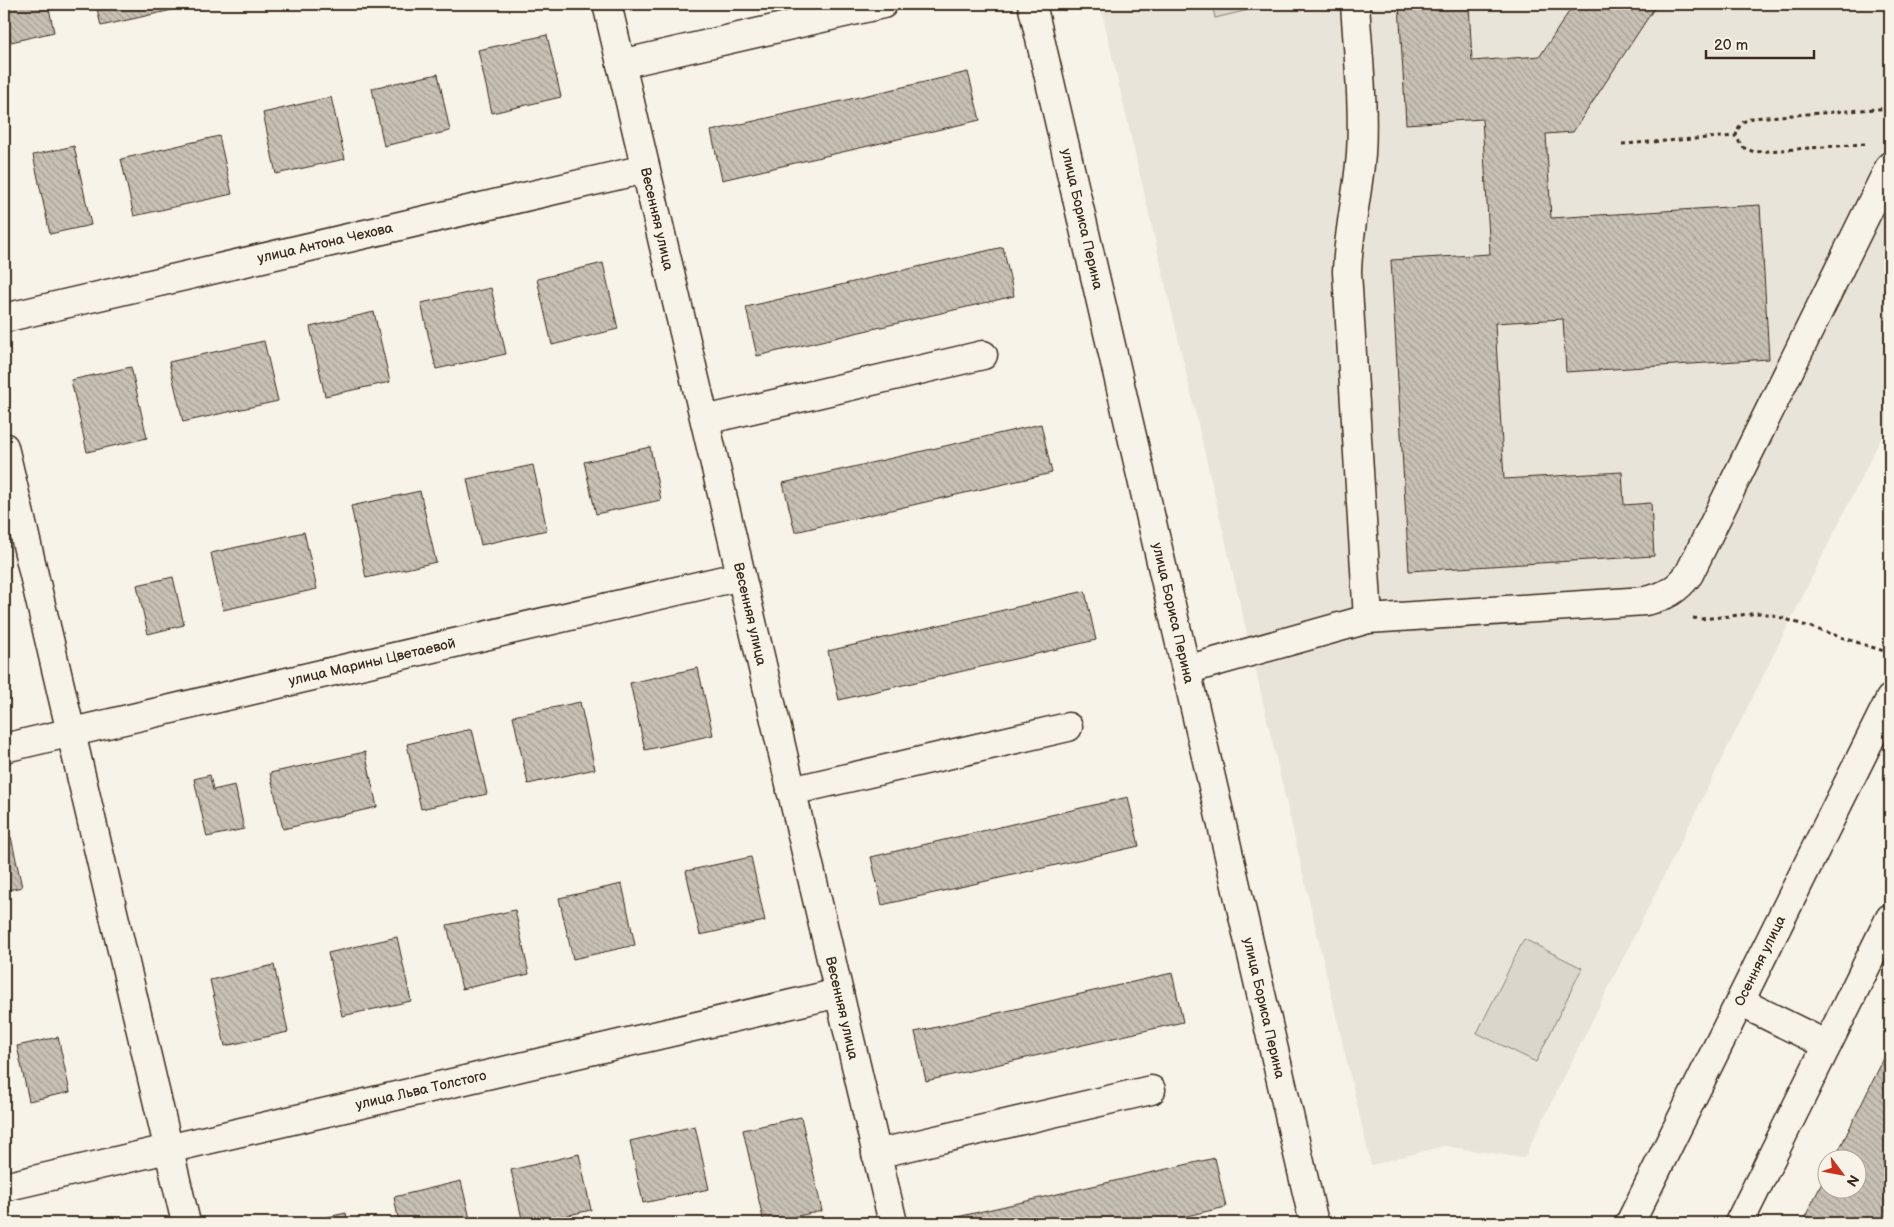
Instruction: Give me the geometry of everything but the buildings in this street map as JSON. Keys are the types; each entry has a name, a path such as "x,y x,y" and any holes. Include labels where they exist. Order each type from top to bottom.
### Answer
{"street":[{"name":"Весенняя улица","path":"607,4 893,1223"},
{"path":"621,64 883,4"},
{"name":"улица Бориса Перина","path":"1032,4 1314,1223"},
{"path":"1355,4 1362,127 1361,155 1348,248 1347,272 1368,619"},
{"path":"1186,670 1368,619 1635,602 1660,598 1672,592 1682,584 1689,574 1890,166"},
{"name":"улица Антона Чехова","path":"4,318 645,169"},
{"path":"705,420 982,355"},
{"path":"4,448 186,1223"},
{"name":"улица Марины Цветаевой","path":"4,748 741,576"},
{"name":"Осенняя улица","path":"1630,1223 1890,699"},
{"path":"791,791 1068,727"},
{"path":"1739,1223 1890,918"},
{"name":"улица Льва Толстого","path":"4,1187 838,993"},
{"path":"1740,1002 1827,1045"},
{"path":"876,1154 1151,1090"}],"path":[{"path":"1871,144 1754,152 1742,147 1736,136 1740,125 1745,120 1752,118 1890,108"},
{"path":"1622,144 1736,136"},
{"path":"1660,598 1681,614 1694,618 1760,613 1773,615 1890,653"}],"shaded area":[{"path":"1100,4 1890,4 1890,420 1524,1158 1444,1146 1371,1165"},
{"path":"1212,4 1274,4 1215,18"},
{"path":"1524,939 1582,968 1536,1062 1477,1033"}]}
